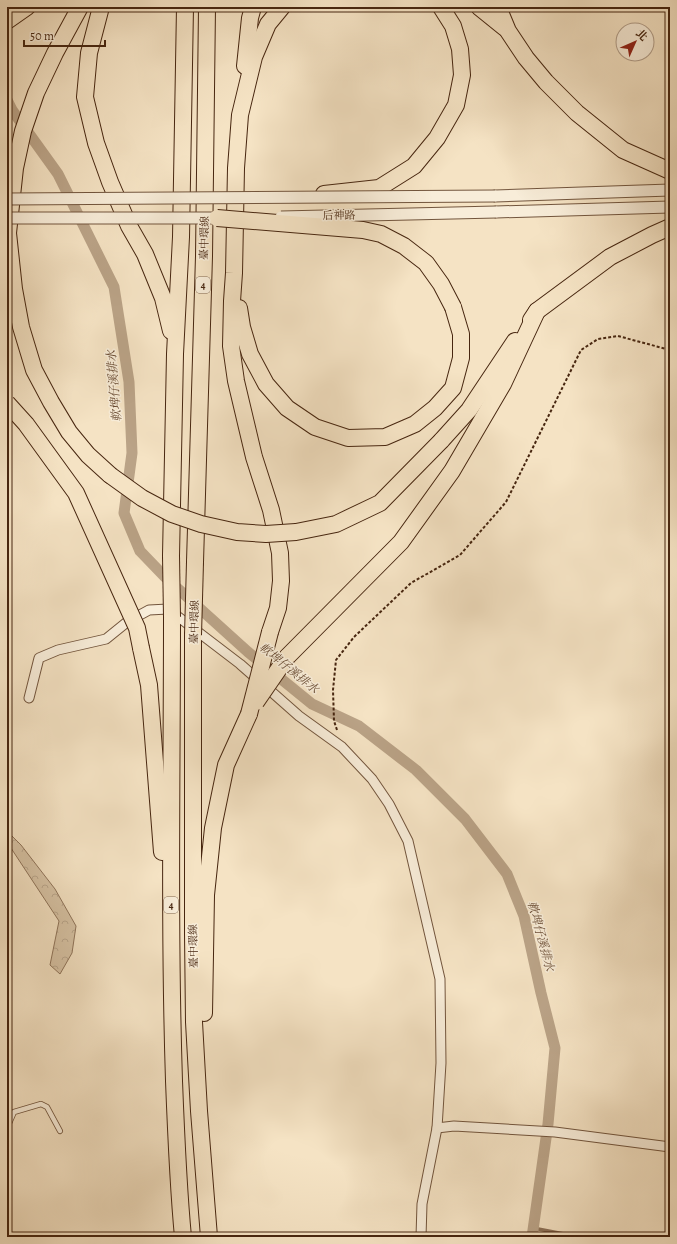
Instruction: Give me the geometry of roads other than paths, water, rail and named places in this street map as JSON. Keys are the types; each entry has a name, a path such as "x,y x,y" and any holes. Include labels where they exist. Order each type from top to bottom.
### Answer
{"highway":[{"path":"7,21 26,7"},
{"path":"80,7 55,53 36,93 23,131 15,168 8,233 14,289 21,327 34,370 69,432 88,455 110,475 142,498 172,514 201,524 237,532 266,534 296,532 336,524 380,503 441,441 469,410 511,346 537,311 610,257 670,227"},
{"path":"101,7 89,53 85,97 96,144 110,182 129,226 145,254 163,298 176,354"},
{"name":"臺中環線","path":"183,1237 178,1192 171,947 171,556 176,354 181,237 185,7"},
{"name":"臺中環線","path":"207,7 204,256 193,635 193,934 194,1022 199,1111 209,1237"},
{"path":"249,714 270,632 278,608 281,581 280,553 271,510 254,457 236,381 232,346 236,168 247,38 253,7"},
{"path":"240,115 254,57 268,24 282,7"},
{"path":"297,197 379,188 414,166 437,138 456,105 462,75 460,49 453,26 441,7"},
{"path":"479,7 508,30"},
{"path":"498,7 508,30 526,58 546,82 577,113 623,150 670,171"},
{"path":"217,218 363,230 381,234 404,246 426,263 441,284 453,307 461,334 461,358 452,388 435,408 415,424 385,437 348,438 315,427 287,408 266,384 250,354 242,327 234,272"},
{"path":"199,1111 205,984 206,895 213,828 226,765 249,714 260,695 287,657 401,542 452,471 503,384 537,311"},
{"path":"7,403 26,424 76,493 137,628 149,685 171,947"}],"street":[{"name":"后神路","path":"7,199 495,196 670,190"},
{"name":"后神路","path":"7,218 217,218 670,207"},
{"path":"29,698 39,658 58,650 106,639 127,622 150,610 168,609 240,664 299,716 342,747 372,780 389,804 408,842 440,979 441,1063 437,1128 422,1204 422,1237"},
{"path":"437,1128 454,1126 555,1132 670,1147"}],"lane":[{"path":"7,1128 14,1112 41,1104 47,1107 60,1131"}],"waterway":[{"name":"軟埤仔溪排水","path":"7,100 12,110 58,174 114,287 129,382 132,453 124,513 140,551 165,577 248,652 312,704 359,726 416,770 465,819 507,874 524,916 555,1048 548,1124 532,1237"},
{"path":"533,1228 564,1234 569,1237"}]}
